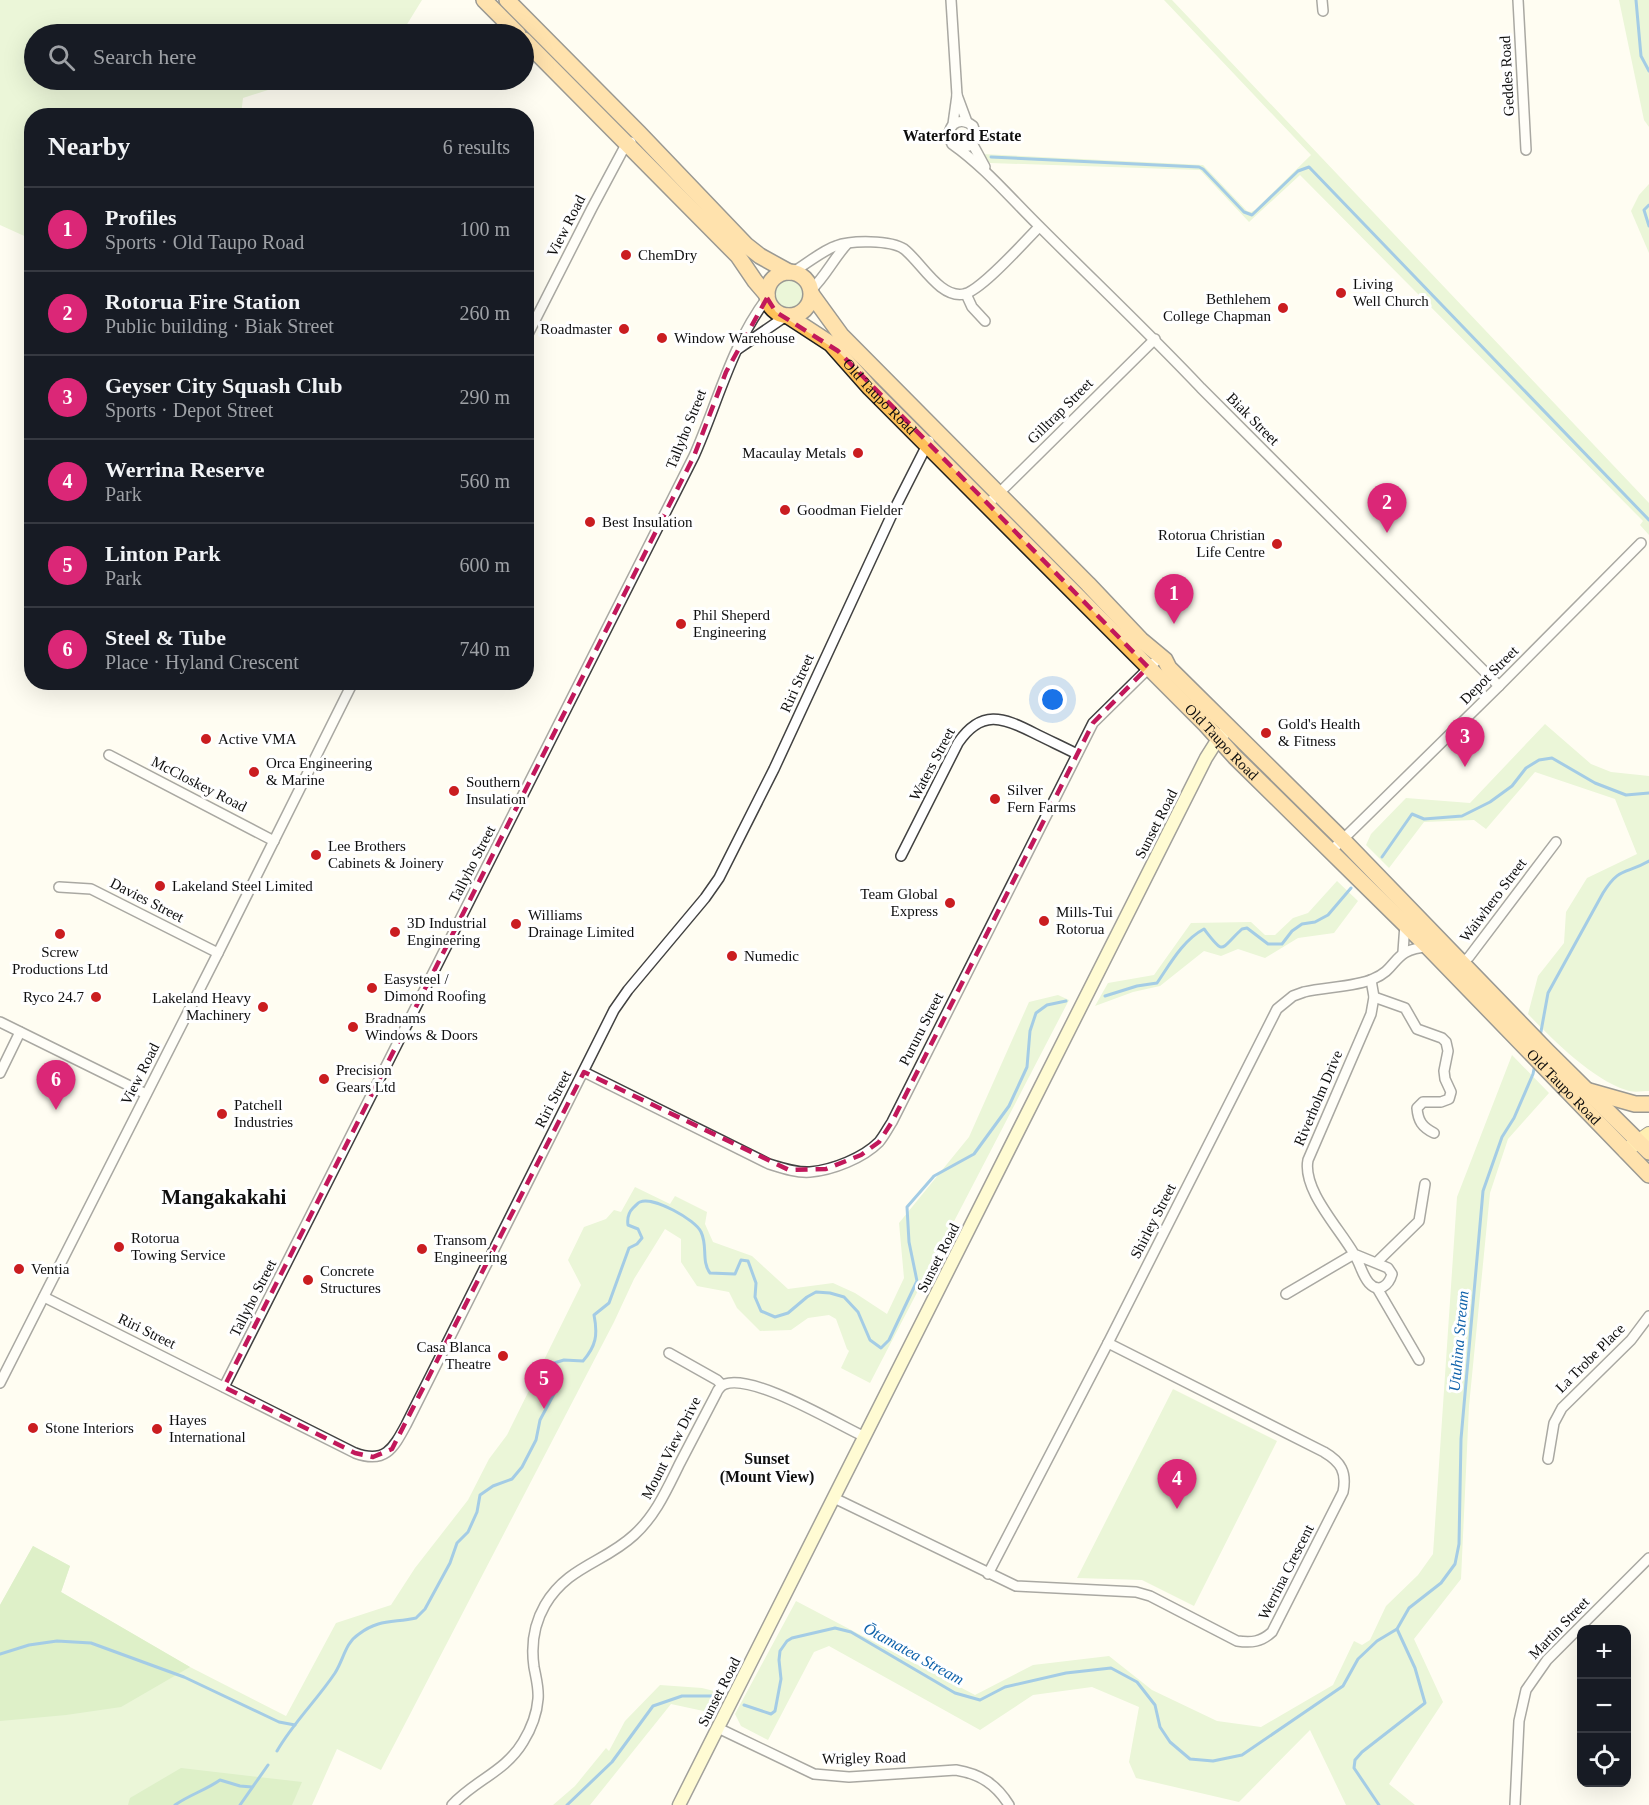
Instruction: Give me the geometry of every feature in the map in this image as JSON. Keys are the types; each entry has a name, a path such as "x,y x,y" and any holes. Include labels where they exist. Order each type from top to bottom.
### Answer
{"highway":[{"path":"484,0 508,24"},
{"path":"507,0 531,24"},
{"path":"534,27 746,245 760,256 807,280 811,292 804,311 794,316 787,316 772,308 767,296 738,256 534,50"},
{"path":"767,296 769,285 775,277 791,272"},
{"name":"Old Taupo Road","path":"811,292 841,335 936,430 993,500 1148,667 1428,947 1457,967"},
{"name":"Old Taupo Road","path":"787,316 831,344 870,388 927,445 1088,584 1136,635 1161,656 1169,668 1343,840 1457,967 1545,1058 1649,1175"},
{"name":"Old Taupo Road","path":"1545,1058 1586,1090 1646,1145"},
{"path":"1586,1090 1635,1104 1649,1104"}],"main road":[{"name":"Sunset Road","path":"678,1805 1201,768 1218,739 1229,728"},
{"path":"1629,1155 1646,1145"}],"street":[{"path":"951,0 957,95 953,124 948,138 959,148 972,143 975,131 968,122 957,95"},
{"path":"1322,0 1323,11"},
{"name":"Geddes Road","path":"1518,0 1526,150"},
{"path":"953,124 959,121 968,122"},
{"name":"View Road","path":"534,322 592,208 628,145 639,133"},
{"name":"Biak Street","path":"972,143 987,172"},
{"name":"Biak Street","path":"959,148 987,172 1155,339 1201,388 1499,686"},
{"path":"791,272 836,246 858,242 894,245 903,249 941,288 956,295 966,294 984,281 1040,227"},
{"path":"811,292 847,244"},
{"path":"966,294 972,307 985,321"},
{"name":"Tallyho Street","path":"225,1387 694,456 736,350 767,296"},
{"path":"736,350 787,316"},
{"name":"Gilltrap Street","path":"993,500 1155,339"},
{"name":"Riri Street","path":"44,1297 355,1453 373,1457 392,1449 614,1010 719,878 774,769 894,510 936,430"},
{"name":"Depot Street","path":"1331,851 1641,543"},
{"name":"Pururu Street","path":"584,1072 769,1164 789,1170 809,1172 826,1169 861,1155 879,1142 892,1122 1093,723 1161,656"},
{"name":"View Road","path":"0,1383 349,690"},
{"name":"Waters Street","path":"901,856 957,742 975,724 995,718 1011,722 1077,754"},
{"name":"McCloskey Road","path":"109,755 274,841"},
{"name":"Waiwhero Street","path":"1457,967 1469,957 1556,842"},
{"name":"Davies Street","path":"59,887 91,889 218,953"},
{"path":"1405,924 1403,952 1416,947 1428,947"},
{"name":"Shirley Street","path":"988,1574 1277,1009 1293,996 1304,992 1371,980 1388,969 1403,952"},
{"name":"Riverholm Drive","path":"1371,980 1374,997 1371,1014 1307,1167 1311,1186 1370,1284 1377,1288 1419,1360"},
{"path":"1374,997 1405,1008 1417,1029 1442,1038 1446,1042 1448,1051 1444,1071 1450,1092 1449,1099 1442,1102 1423,1102 1417,1108 1418,1119 1425,1128 1434,1133"},
{"path":"0,1022 146,1094"},
{"path":"0,1073 21,1032"},
{"path":"1377,1263 1419,1221 1425,1184"},
{"path":"1286,1294 1354,1254 1388,1268 1392,1274 1390,1281 1384,1287 1377,1288"},
{"name":"La Trobe Place","path":"1548,1459 1554,1423 1562,1408 1630,1340 1649,1316"},
{"name":"Werrina Crescent","path":"834,1498 988,1574 1022,1588 1136,1592 1150,1596 1237,1641 1249,1643 1263,1640 1272,1632 1343,1492 1346,1480 1343,1468 1324,1452 1108,1343"},
{"path":"669,1353 722,1385 740,1384 769,1391 792,1400 863,1436"},
{"name":"Mount View Drive","path":"452,1805 503,1767 525,1740 536,1712 538,1698 533,1646 538,1619 546,1604 568,1578 623,1544 647,1522 659,1505 722,1385"},
{"name":"Martin Street","path":"1515,1805 1519,1721 1526,1690 1547,1660 1649,1558"},
{"name":"Wrigley Road","path":"718,1728 814,1774 849,1777 956,1770 971,1772 988,1780 1009,1805"}],"highlighted area":[{"path":"767,298 776,312 838,351 1148,667 1093,723 892,1122 879,1142 861,1155 826,1169 789,1170 584,1072 392,1449 373,1457 355,1453 224,1387 694,456 726,372"}],"green space":[{"path":"0,0 422,0 407,24 24,24 24,90 268,90 243,98 242,108 24,108 24,236 0,225"},
{"path":"1164,0 1172,0 1649,503 1649,535 1640,525 1643,521 1300,175 1249,222 1200,170 990,163 982,154 1203,165 1247,211 1255,210 1311,155"},
{"path":"1619,0 1649,0 1649,127 1644,120"},
{"path":"1649,184 1649,253 1631,211 1639,195"},
{"path":"789,278 801,283 806,295 801,307 789,312 777,307 772,295 777,283"},
{"path":"1545,724 1591,764 1611,772 1649,776 1649,1091 1629,1091 1600,1077 1561,1047 1528,1014 1538,976 1564,943 1566,912 1587,878 1637,854 1615,799 1535,772 1486,829 1474,820 1424,822 1389,868 1366,845 1371,834 1406,798 1470,803"},
{"path":"1337,881 1358,901 1334,933 1298,938 1265,958 1238,949 1221,956 1204,951 1160,986 1133,992 1095,1006 1108,983 1154,975 1191,923 1251,922 1265,935 1275,935 1293,918 1308,913"},
{"path":"1058,995 1069,1000 870,1383 841,1368 849,1351 836,1319 829,1315 808,1318 791,1330 760,1331 737,1308 729,1292 697,1286 681,1262 681,1239 665,1229 634,1279 614,1322 381,1770 337,1749 312,1805 0,1805 0,1605 33,1546 70,1566 61,1592 190,1667 286,1716 336,1623 391,1605 415,1568 468,1500 489,1459 507,1435 581,1285 568,1260 584,1227 606,1219 614,1210 621,1212 635,1187 670,1204 675,1196 707,1212 705,1224 713,1242 752,1256 788,1289 833,1283 855,1293 887,1314 904,1278 899,1223 969,1137 1029,1002"},
{"path":"1512,1055 1549,1093 1508,1139 1490,1193 1469,1406 1461,1579 1414,1639 1443,1702 1389,1784 1415,1805 1346,1805 1310,1730 1239,1802 1136,1778 1129,1762 1139,1707 1092,1687 1033,1695 980,1730 829,1646 814,1652 768,1740 741,1726 735,1714 796,1601 975,1695 1033,1665 1109,1656 1152,1690 1217,1721 1261,1727 1333,1685 1354,1641 1362,1645 1370,1640 1386,1606 1418,1575 1433,1554 1457,1197"},
{"path":"1173,1389 1277,1441 1194,1606 1142,1580 1077,1578"},
{"path":"33,1546 70,1566 61,1592 190,1667 121,1707 0,1721 0,1605"},
{"path":"660,1685 702,1688 718,1692 708,1712 671,1704 590,1805 553,1805 575,1786 606,1748 609,1751 625,1721"},
{"path":"181,1768 302,1782 292,1805 128,1805 130,1798"}],"waterway":[{"name":"Utuhina Stream","path":"1636,0 1641,56 1649,71"},
{"path":"991,157 1199,167 1244,212 1252,215 1298,171 1309,167 1649,520"},
{"name":"Utuhina Stream","path":"1649,205 1644,210 1649,226"},
{"path":"1382,857 1412,814 1424,819 1462,816 1490,802 1512,786 1526,768 1539,760 1552,758 1595,783 1626,795 1649,793"},
{"name":"Utuhina Stream","path":"1540,1037 1548,993 1603,893 1609,884 1623,872 1649,861"},
{"path":"1105,996 1137,986 1157,983 1183,946 1204,929 1222,947 1242,929 1247,928 1268,944 1282,944 1292,931 1302,924 1315,922 1328,915 1351,888"},
{"path":"277,1751 335,1673 354,1638 373,1626 416,1618 425,1609 450,1563 457,1543 468,1532 477,1512 480,1495 493,1486 512,1479 522,1467 536,1440 540,1420 555,1392 554,1363 564,1360 583,1361 587,1356 595,1340 594,1315 609,1303 629,1248 642,1238 638,1229 628,1225 629,1214 639,1202 654,1202 674,1210 691,1221 703,1237 706,1264 710,1273 735,1274 741,1260 748,1261 756,1283 755,1297 761,1311 775,1317 788,1313 816,1292 844,1297 858,1312 870,1340 881,1348 889,1340 917,1281 909,1242 907,1207 934,1176 974,1154 1009,1106 1027,1067 1030,1031 1036,1013 1047,1005 1066,1001"},
{"name":"Utuhina Stream","path":"1379,1805 1354,1768 1355,1760 1425,1703 1415,1668 1397,1629 1409,1608 1441,1583 1455,1564 1459,1544 1461,1439 1483,1191 1502,1137 1514,1118 1535,1064"},
{"name":"Ōtamatea Stream","path":"744,1705 771,1714 775,1711 781,1679 780,1651 787,1641 835,1628 851,1632 955,1693 980,1700 1005,1687 1066,1673 1111,1668 1137,1682 1155,1705 1160,1727 1170,1742 1190,1759 1213,1761 1242,1755 1343,1686 1358,1659 1377,1641 1397,1629"},
{"path":"0,1654 29,1645 57,1641 91,1643 184,1677 279,1722 295,1725"},
{"name":"Ōtamatea Stream","path":"567,1805 612,1762 653,1706 682,1696 716,1696"},
{"path":"240,1805 268,1765"},
{"path":"175,1805 220,1780 252,1787"}],"place":[{"name":"ChemDry","path":"626,255"},
{"name":"Living Well Church","path":"1341,293"},
{"name":"Bethlehem College Chapman","path":"1283,308"},
{"name":"Roadmaster","path":"624,329"},
{"name":"Window Warehouse","path":"662,338"},
{"name":"Macaulay Metals","path":"858,453"},
{"name":"Goodman Fielder","path":"785,510"},
{"name":"Best Insulation","path":"590,522"},
{"name":"Rotorua Fire Station","path":"1387,533"},
{"name":"Rotorua Christian Life Centre","path":"1277,544"},
{"name":"Phil Sheperd Engineering","path":"681,624"},
{"name":"Profiles","path":"1174,624"},
{"name":"Gold's Health & Fitness","path":"1266,733"},
{"name":"Active VMA","path":"206,739"},
{"name":"Geyser City Squash Club","path":"1465,767"},
{"name":"Orca Engineering & Marine","path":"254,772"},
{"name":"Southern Insulation","path":"454,791"},
{"name":"Silver Fern Farms","path":"995,799"},
{"name":"Lee Brothers Cabinets & Joinery","path":"316,855"},
{"name":"Lakeland Steel Limited","path":"160,886"},
{"name":"Team Global Express","path":"950,903"},
{"name":"Mills-Tui Rotorua","path":"1044,921"},
{"name":"Williams Drainage Limited","path":"516,924"},
{"name":"3D Industrial Engineering","path":"395,932"},
{"name":"Screw Productions Ltd","path":"60,934"},
{"name":"Numedic","path":"732,956"},
{"name":"Easysteel / Dimond Roofing","path":"372,988"},
{"name":"Ryco 24.7","path":"96,997"},
{"name":"Lakeland Heavy Machinery","path":"263,1007"},
{"name":"Bradnams Windows & Doors","path":"353,1027"},
{"name":"Precision Gears Ltd","path":"324,1079"},
{"name":"Steel & Tube","path":"56,1110"},
{"name":"Patchell Industries","path":"222,1114"},
{"name":"Rotorua Towing Service","path":"119,1247"},
{"name":"Transom Engineering","path":"422,1249"},
{"name":"Ventia","path":"19,1269"},
{"name":"Concrete Structures","path":"308,1280"},
{"name":"Casa Blanca Theatre","path":"503,1356"},
{"name":"Linton Park","path":"544,1409"},
{"name":"Stone Interiors","path":"33,1428"},
{"name":"Hayes International","path":"157,1429"},
{"name":"Werrina Reserve","path":"1177,1509"}],"district":[{"name":"Waterford Estate","path":"962,135"},
{"name":"Mangakakahi","path":"224,1197"},
{"name":"Sunset (Mount View)","path":"767,1467"}]}
